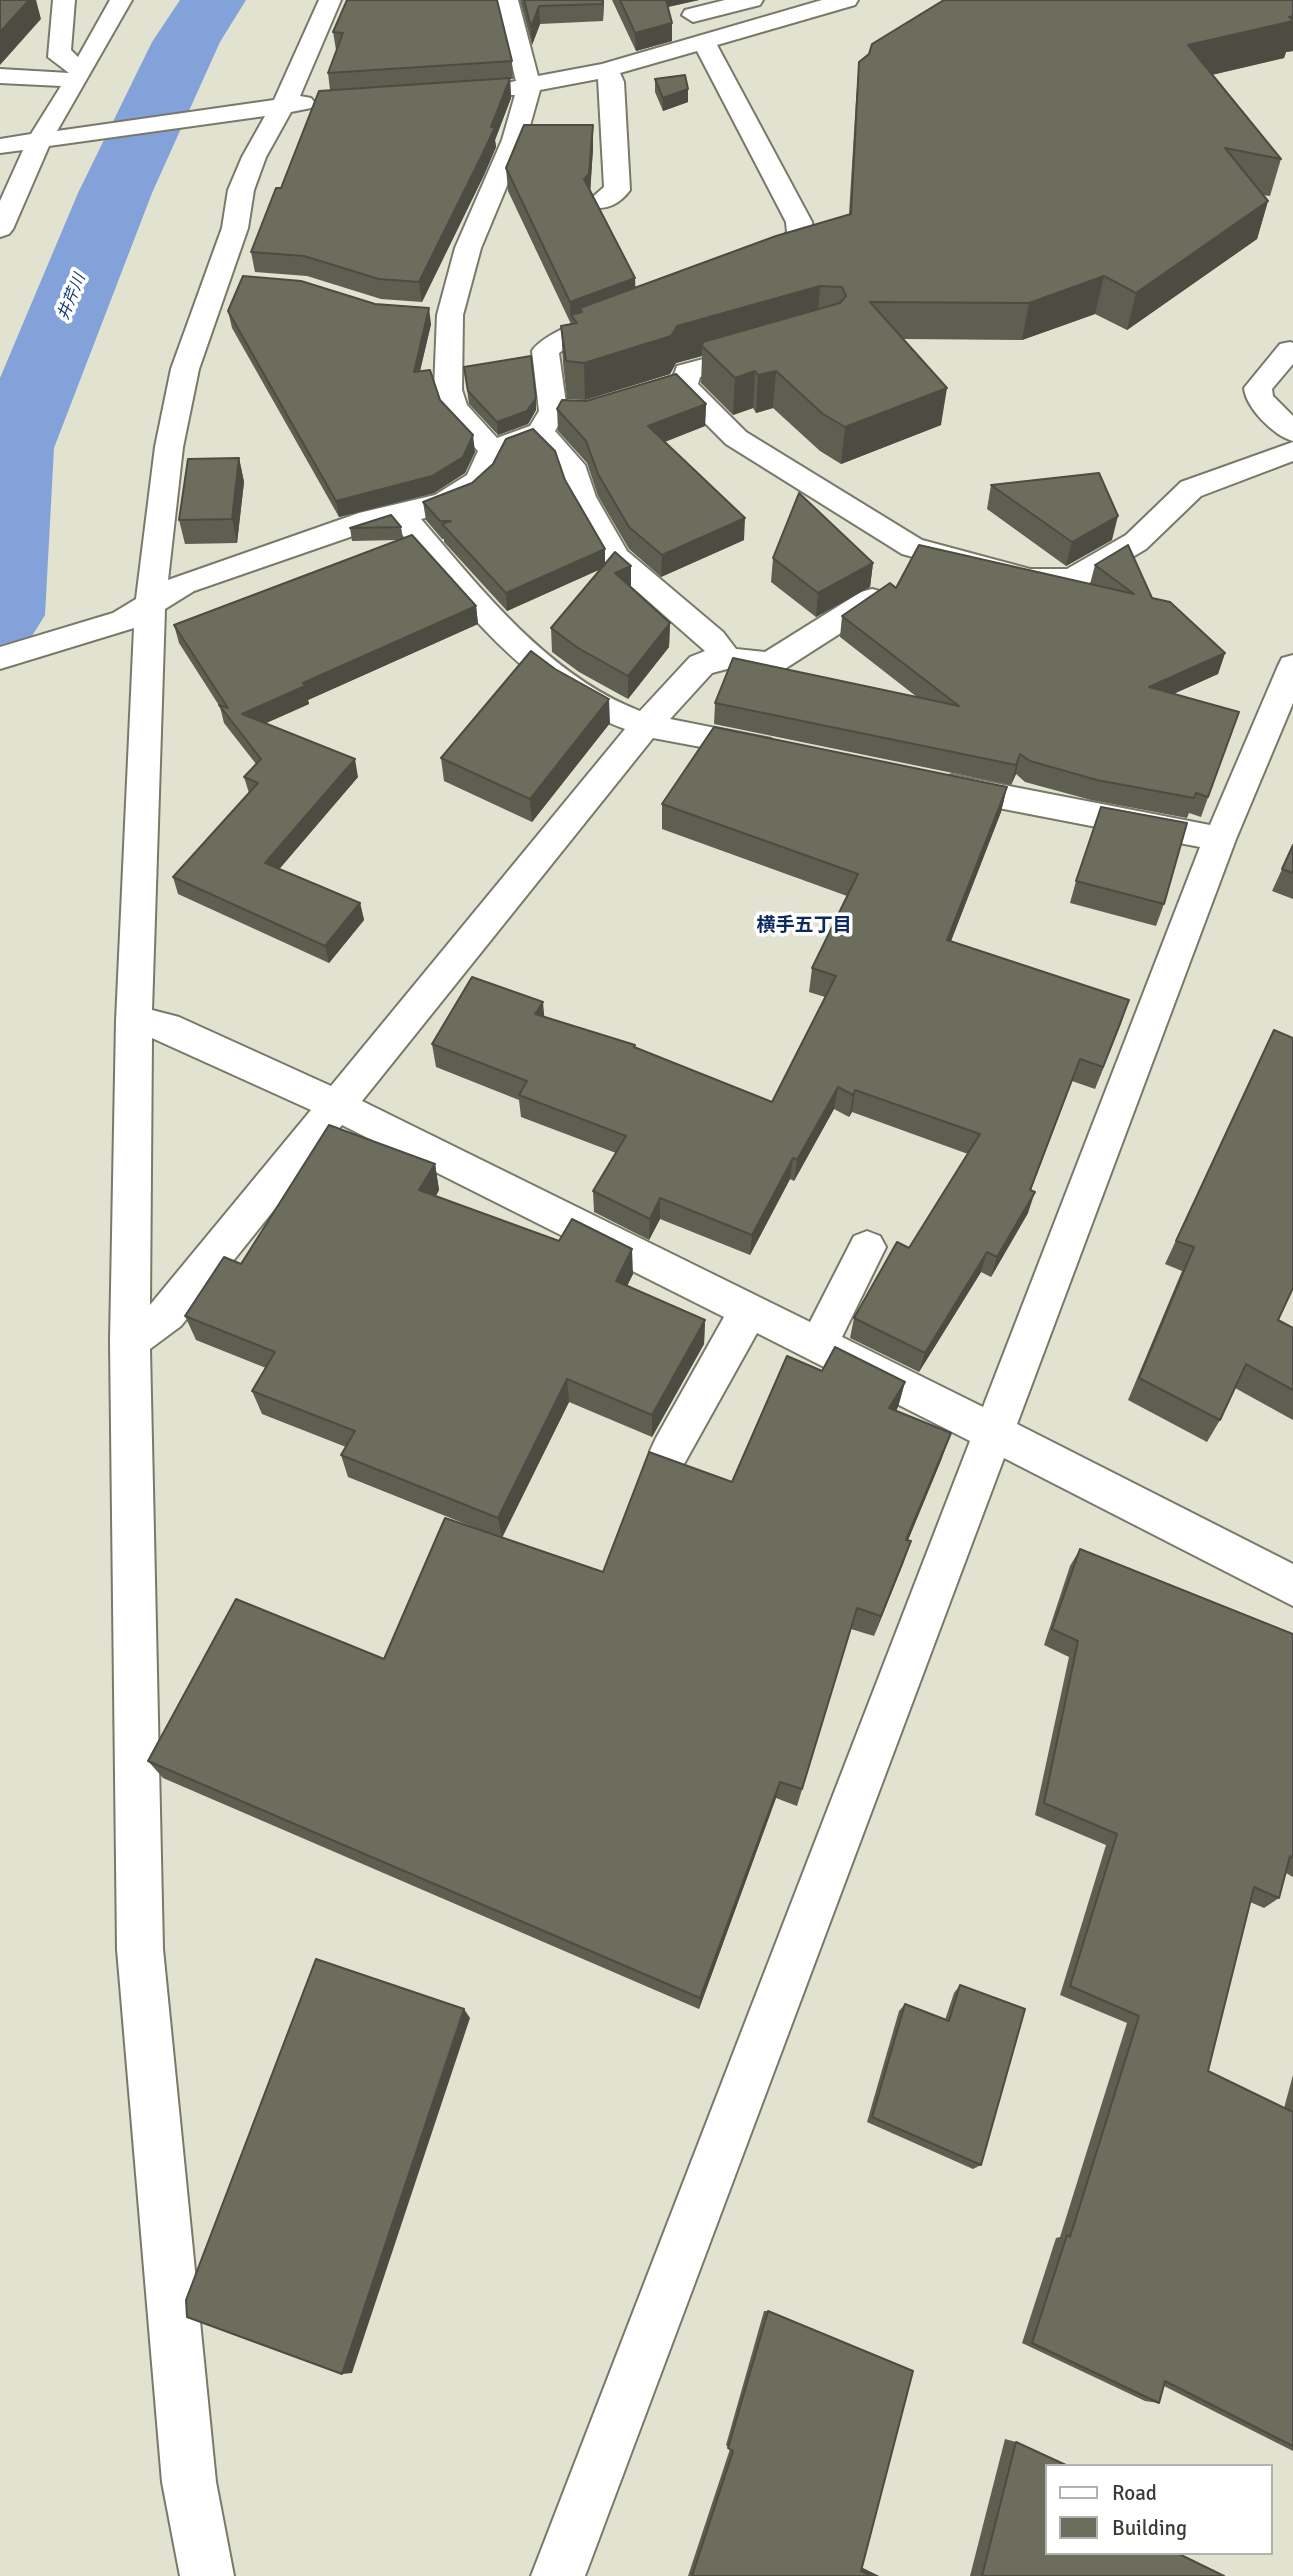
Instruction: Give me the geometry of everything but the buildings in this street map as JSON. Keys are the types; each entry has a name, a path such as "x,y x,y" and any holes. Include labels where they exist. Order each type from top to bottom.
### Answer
{"street":[{"path":"64,0 63,22 58,41 60,57 81,74"},
{"path":"0,229 121,0"},
{"path":"207,2576 189,2482 140,1949 130,1341 137,612 183,382 230,280 241,190 275,107 330,0"},
{"path":"0,658 137,612 183,584 369,520 401,515 455,499 483,475 491,462 492,450 454,408 448,390 438,314 514,140 529,87 507,0"},
{"path":"693,15 752,0"},
{"path":"477,92 529,87 606,69 847,0"},
{"path":"702,42 714,56 799,222 800,233 782,256 747,272"},
{"path":"653,83 652,78 664,65 664,53"},
{"path":"600,202 617,190 612,82 606,69"},
{"path":"0,76 81,74"},
{"path":"693,77 706,75 732,118"},
{"path":"0,146 327,100"},
{"path":"632,314 556,342 545,351 557,418 582,497 616,557 712,639 725,657"},
{"path":"776,347 687,372 684,386 736,438 912,547 1030,579 1073,579 1136,542 1191,489 1293,451"},
{"path":"1290,350 1258,388 1259,398 1293,432"},
{"path":"658,387 686,381"},
{"path":"492,450 557,418"},
{"path":"401,515 501,630 586,698 620,715 647,724 785,752"},
{"path":"130,1341 167,1314 647,724 701,664 712,657 725,657 757,666 772,662 872,599"},
{"path":"558,2576 1220,839 1293,666"},
{"path":"927,782 1220,839"},
{"path":"134,1021 167,1027 338,1106 993,1432 1293,1586"},
{"path":"818,1345 867,1247"},
{"path":"670,1451 749,1310"}],"waterway":[{"name":"井芹川","path":"0,615 12,448 115,193 186,42 213,0"}],"district":[{"name":"横手五丁目","path":"804,926"}]}
